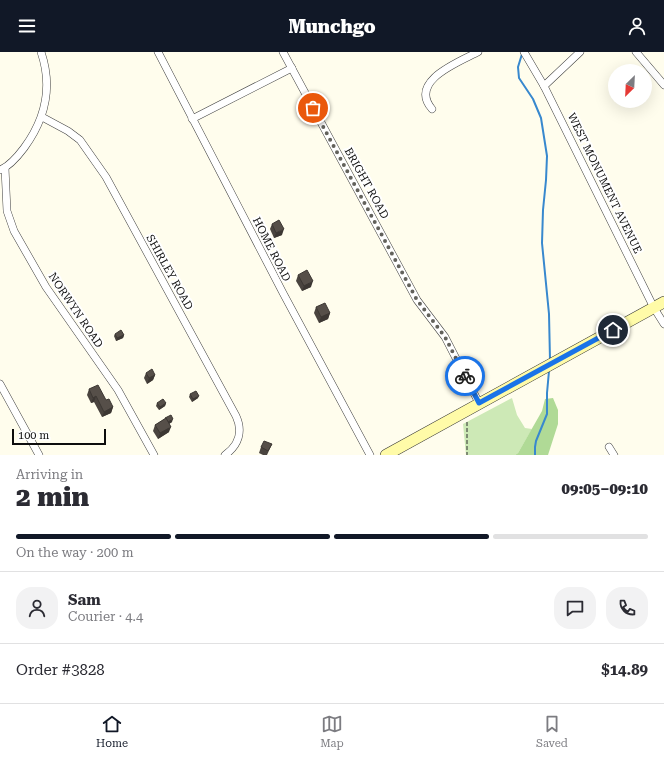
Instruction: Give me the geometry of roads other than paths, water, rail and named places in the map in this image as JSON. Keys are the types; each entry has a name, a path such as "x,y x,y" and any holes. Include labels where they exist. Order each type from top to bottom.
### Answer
{"main road":[{"path":"386,455 659,305"}],"street":[{"path":"3,169 20,154 32,137 42,117 47,94 46,73 41,52"},
{"name":"HOME ROAD","path":"158,52 283,293 370,455"},
{"name":"BRIGHT ROAD","path":"283,52 414,295 445,337 479,403"},
{"path":"432,109 426,99 425,93 432,81 448,67 478,52"},
{"path":"544,86 580,52"},
{"path":"636,52 664,84"},
{"name":"WEST MONUMENT AVENUE","path":"526,55 544,86 659,305 664,324"},
{"path":"192,119 292,68"},
{"name":"SHIRLEY ROAD","path":"42,117 68,131 80,140 106,178 236,416 239,426 239,437 234,447 225,455"},
{"name":"NORWYN ROAD","path":"3,169 8,210 14,231 46,287 118,390 154,455"},
{"path":"0,384 39,455"},
{"path":"609,447 614,455"}],"waterway":[{"path":"522,54 518,67 519,78 533,99 541,118 547,156 542,243 549,314 550,360"},
{"path":"535,455 536,441 547,414 549,371"}]}
